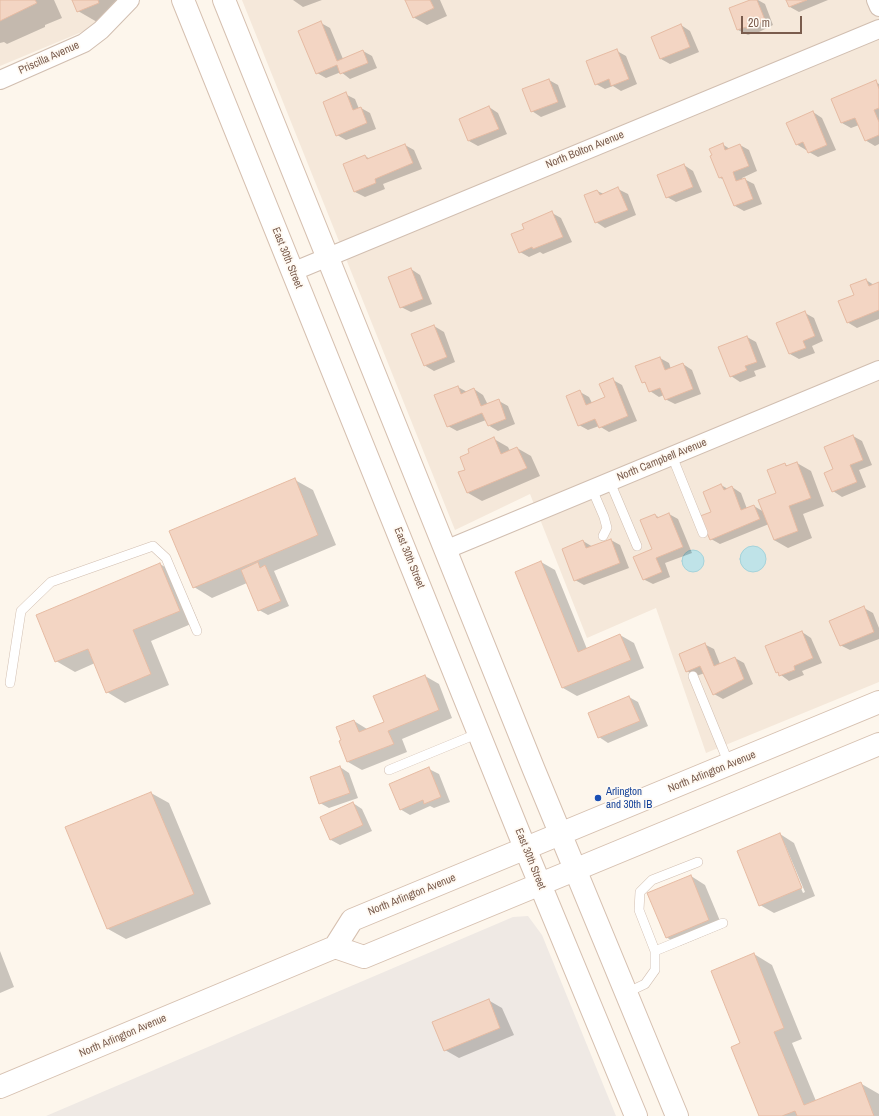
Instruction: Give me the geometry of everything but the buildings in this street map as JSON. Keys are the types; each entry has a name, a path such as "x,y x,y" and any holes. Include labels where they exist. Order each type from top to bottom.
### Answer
{"main road":[{"name":"East 30th Street","path":"183,0 525,848 636,1116"},
{"path":"224,0 560,834 677,1116"},
{"name":"North Arlington Avenue","path":"0,1087 335,948 352,920 879,702"},
{"path":"335,948 364,957 879,744"}],"street":[{"name":"Priscilla Avenue","path":"0,80 84,43 102,30 130,0"},
{"path":"876,0 879,7"},
{"name":"North Bolton Avenue","path":"292,272 879,29"},
{"name":"North Campbell Avenue","path":"445,550 879,370"}],"lane":[{"path":"672,456 702,533"},
{"path":"610,482 637,546"},
{"path":"592,489 605,523 606,528 603,536"},
{"path":"10,683 21,611 51,582 153,546 166,558 197,631"},
{"path":"693,676 729,764"},
{"path":"389,770 479,733"},
{"path":"626,993 645,984 655,970 655,950 639,910 640,892 652,880 698,862"},
{"path":"655,950 723,923"}],"shaded area":[{"path":"0,0 116,0 89,29 0,66"},
{"path":"242,0 879,0 879,682 706,753 656,608 587,638 530,494 455,530"},
{"path":"528,916 542,935 616,1116 46,1116 513,917"}],"water":[{"path":"753,546 762,550 766,559 762,568 753,572 744,568 740,559 744,550"},
{"path":"693,550 701,553 704,561 701,569 693,572 685,569 682,561 685,553"}],"place":[{"name":"Arlington and 30th IB","path":"598,798"}]}
